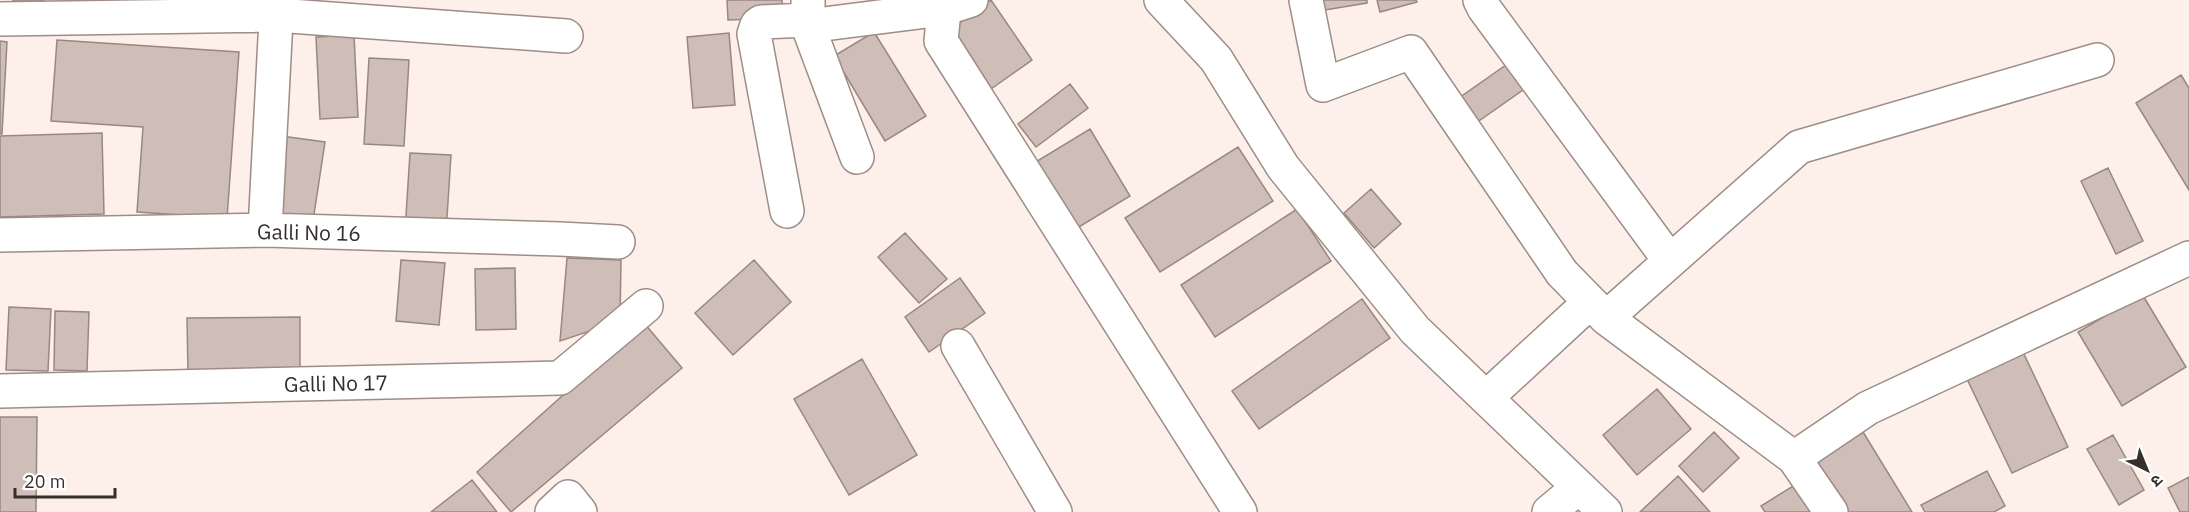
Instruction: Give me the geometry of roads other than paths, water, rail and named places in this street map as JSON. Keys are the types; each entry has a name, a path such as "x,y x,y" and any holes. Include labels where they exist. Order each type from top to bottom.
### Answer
{"street":[{"path":"1161,0 1216,59 1283,167 1407,321 1605,512"},
{"path":"1306,0 1323,85 1411,52 1562,273 1598,310 1794,458 1831,512"},
{"path":"1480,0 1670,261"},
{"path":"787,211 754,34 757,25 761,22 808,15 953,3 941,41 1240,512"},
{"path":"0,19 277,8 566,36"},
{"path":"265,230 277,8"},
{"path":"808,15 857,157"},
{"path":"1486,398 1598,310 1670,261 1799,147 2097,60"},
{"name":"Galli No 16","path":"0,235 265,230 618,242"},
{"path":"1794,458 1868,408 2189,258"},
{"name":"Galli No 17","path":"0,391 560,378 646,306"},
{"path":"958,346 1055,512"},
{"path":"1549,512 1579,487"},
{"path":"552,512 568,497 580,512"}]}
